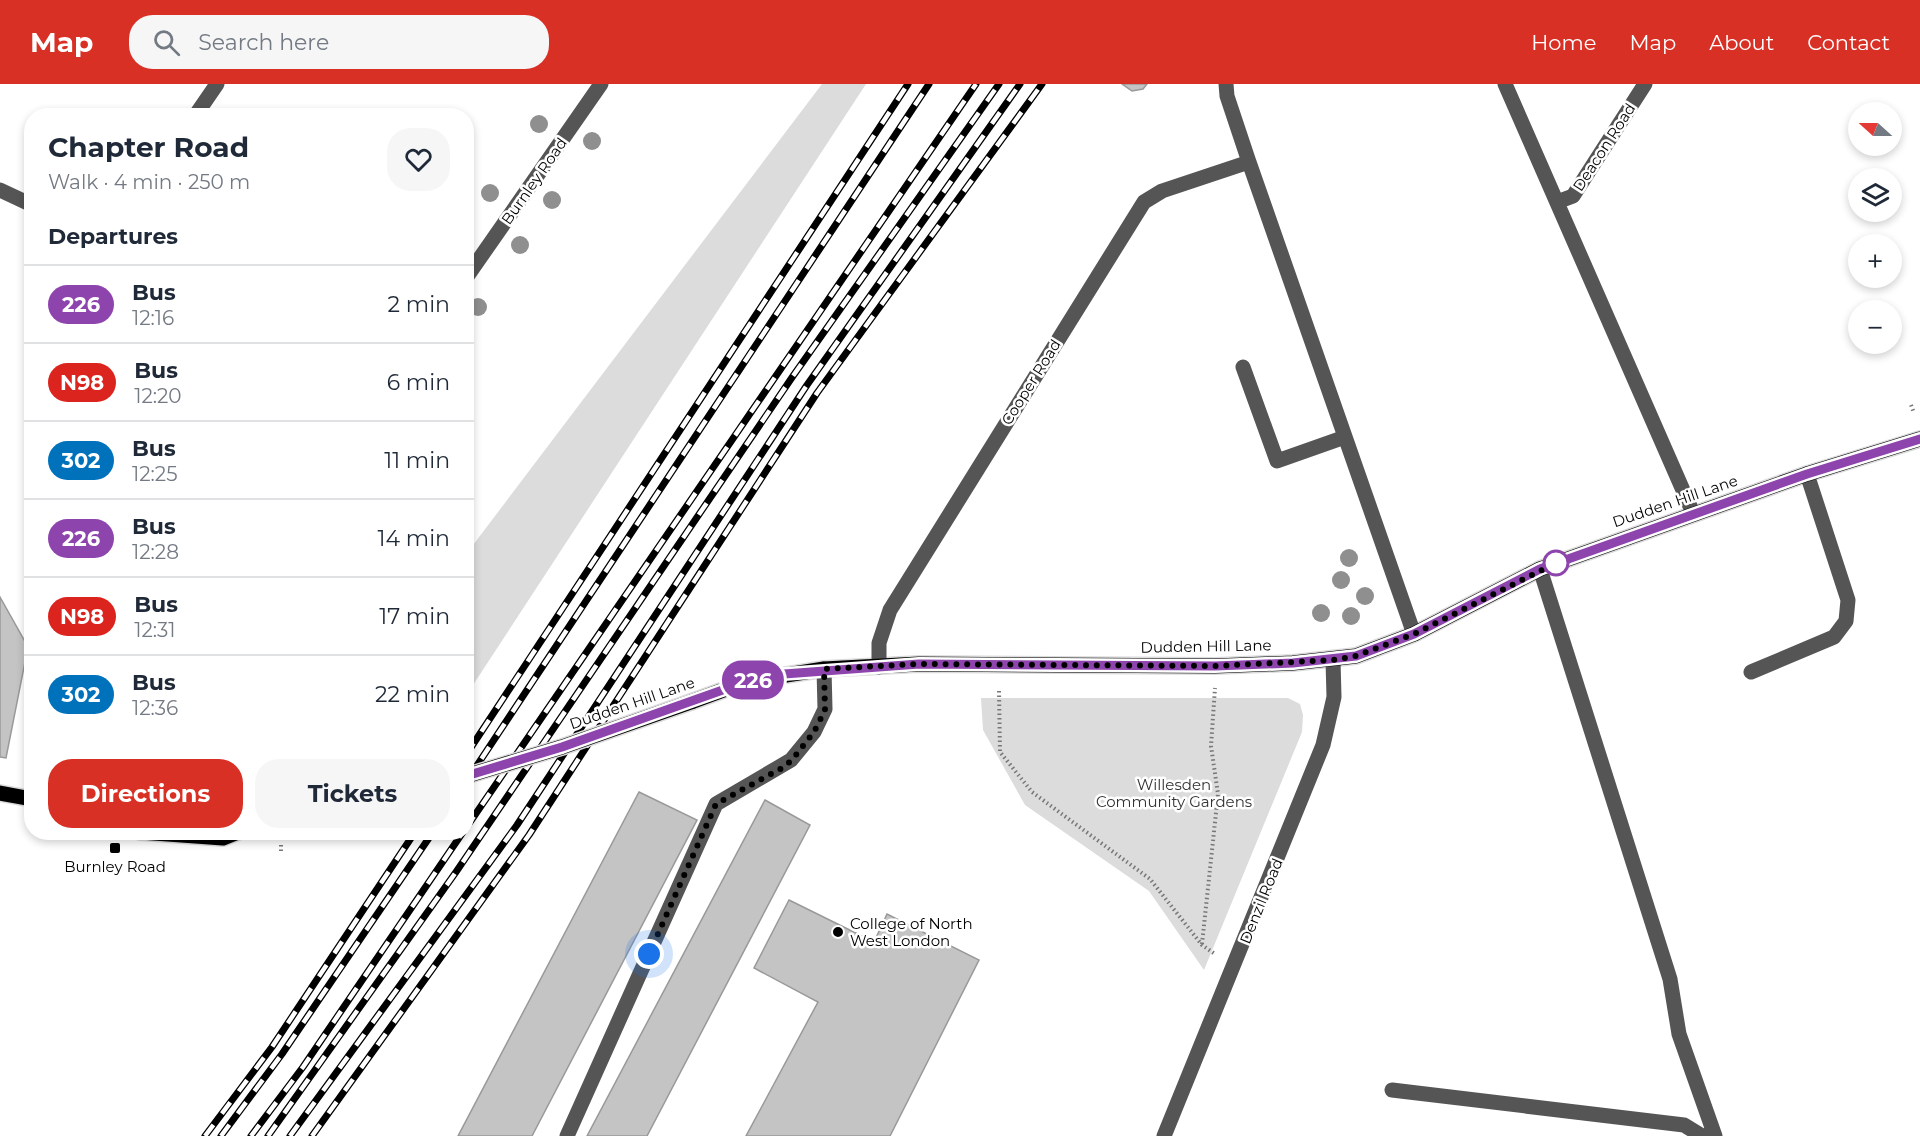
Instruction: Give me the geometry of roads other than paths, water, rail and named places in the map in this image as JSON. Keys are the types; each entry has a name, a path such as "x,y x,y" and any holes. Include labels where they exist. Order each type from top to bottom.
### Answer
{"main road":[{"name":"Dudden Hill Lane","path":"474,774 562,747 748,681 824,669 919,664 1215,666 1333,660 1356,656 1414,634 1540,569 1807,474 1920,439"},
{"path":"0,793 24,798"}],"street":[{"path":"201,108 218,84"},
{"name":"Burnley Road","path":"474,268 602,84"},
{"path":"1505,84 1693,513"},
{"name":"Deacon Road","path":"1557,202 1573,196 1645,84"},
{"path":"1226,90 1414,634"},
{"name":"Cooper Road","path":"879,666 879,643 890,610 1144,202 1162,191 1249,162"},
{"path":"0,190 24,201"},
{"path":"1243,367 1277,461 1345,437"},
{"path":"1751,672 1834,637 1846,621 1848,600 1807,474"},
{"path":"1540,569 1670,979 1679,1034 1715,1136"},
{"name":"Denzil Road","path":"1164,1136 1323,745 1334,697 1333,660"},
{"path":"567,1136 716,804 792,760 814,732 825,710 824,669"},
{"path":"1392,1090 1684,1125 1702,1136"}],"railway":[{"path":"474,743 908,84"},
{"path":"474,770 929,84"},
{"path":"474,816 976,84"},
{"path":"268,1136 456,872 793,376 999,84"},
{"path":"290,1136 517,825 807,385 1020,84"},
{"path":"312,1136 529,835 817,393 1042,84"},
{"path":"205,1136 272,1047 410,840"},
{"path":"221,1136 282,1054 428,840"},
{"path":"251,1136 303,1067 458,840"}],"place":[{"name":"Burnley Road","path":"115,848"},
{"name":"College of North West London","path":"838,932"}],"park label":[{"name":"Willesden Community Gardens","path":"1174,792"}]}
